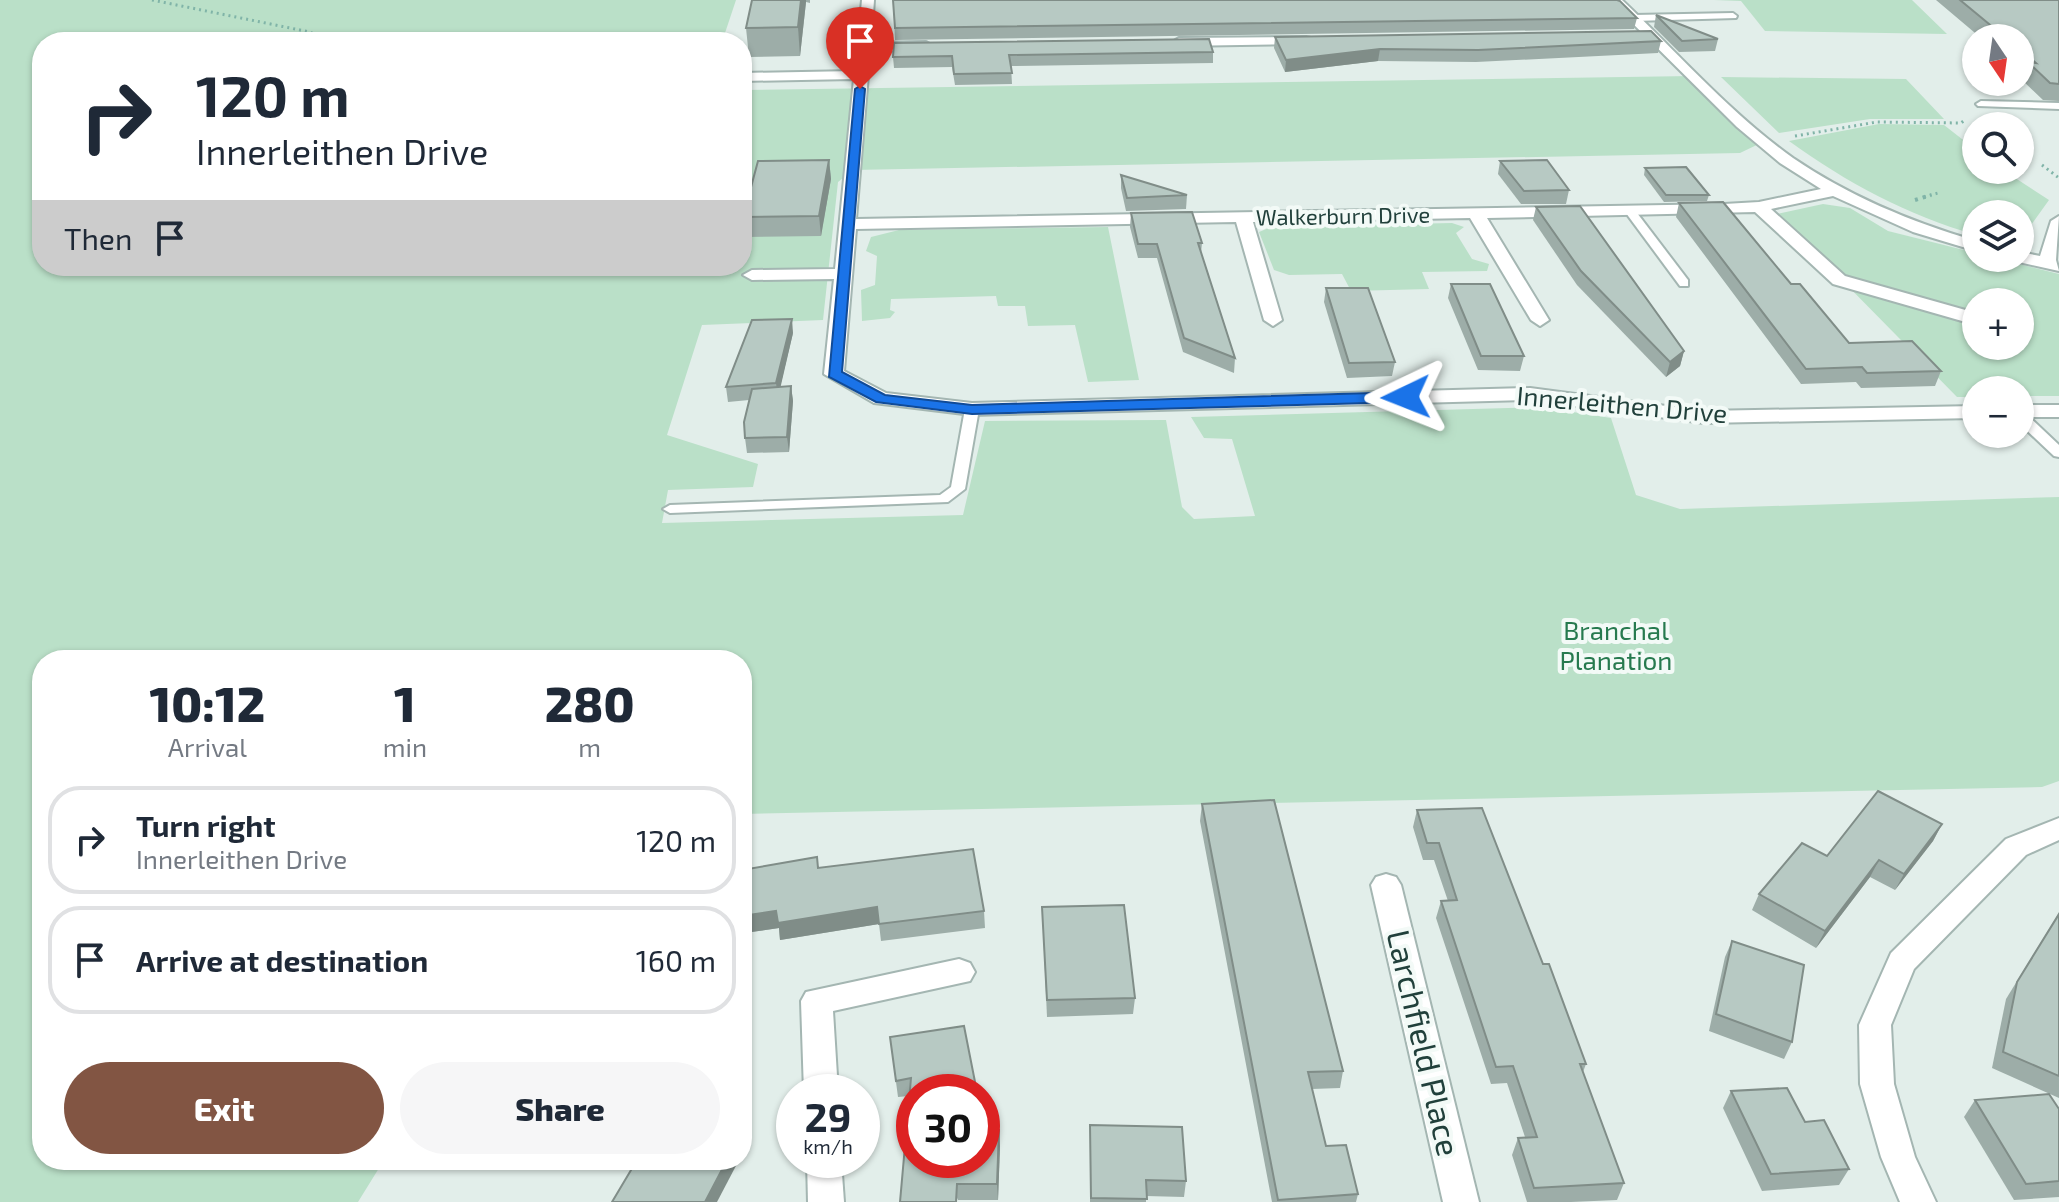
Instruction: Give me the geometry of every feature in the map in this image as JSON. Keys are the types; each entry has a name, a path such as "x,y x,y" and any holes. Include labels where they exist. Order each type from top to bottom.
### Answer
{"street":[{"name":"Innerleithen Drive","path":"868,0 834,374 881,399 972,409 1530,394 1704,417 1962,412"},
{"path":"1615,0 1634,18 1645,36 1763,142 1835,191 1903,222 1962,241"},
{"path":"1166,43 1323,40"},
{"path":"865,47 948,46"},
{"path":"752,77 862,75"},
{"name":"Walkerburn Drive","path":"850,224 1759,207 1835,191"},
{"path":"1759,207 1839,280 1962,315"},
{"path":"1476,214 1540,320"},
{"path":"1243,218 1273,320"},
{"path":"2053,265 2059,221"},
{"path":"752,275 845,274"},
{"path":"2034,413 2059,411"},
{"path":"1918,1202 1898,1157 1877,1084 1875,1025 1902,962 2016,847 2059,828"},
{"name":"Larchfield Place","path":"1386,885 1461,1202"},
{"path":"820,1074 817,1001 959,972"},
{"path":"825,1178 826,1202"}],"lane":[{"path":"1634,18 1733,16"},
{"path":"1981,104 2059,106"},
{"path":"1630,211 1684,283"},
{"path":"670,509 943,499 958,489 972,409"},
{"path":"2034,428 2059,453"}],"path":[{"path":"152,0 308,32"},
{"path":"1763,142 1877,122 1961,123 1981,104"},
{"path":"2042,165 2059,178"}],"green space":[{"name":"Branchal Planation","path":"0,0 736,0 725,32 32,32 32,276 752,276 752,90 1692,76 1763,142 1740,153 853,170 838,182 823,320 702,325 667,435 758,464 753,487 668,490 662,523 963,515 985,421 1166,420 1182,507 1194,519 1255,516 1232,439 1204,438 1191,417 1541,407 1611,418 1636,495 1680,509 2059,497 2059,781 2042,787 752,814 752,650 32,650 32,1170 378,1170 358,1202 0,1202"},
{"path":"1714,0 1912,0 1947,34 1765,31 1741,1"},
{"path":"1721,77 1906,79 1944,119 1870,119 1779,133"},
{"path":"1879,124 1944,125 1962,139 1962,184 2024,184 2049,200 2034,221 2034,200 1962,200 1962,231 1902,208 1855,184 1789,141"},
{"path":"1823,204 1850,208 1888,231 1962,250 1962,272 2034,272 2034,268 2059,274 2059,396 2034,396 2034,376 1962,376 1962,397 1957,397 1777,214"},
{"path":"1452,223 1464,227 1456,233 1472,259 1489,264 1487,271 1422,272 1429,289 1351,291 1342,274 1289,275 1274,270 1259,232 1271,227"},
{"path":"1108,227 1139,380 1088,382 1075,325 1028,326 1025,306 998,306 996,296 891,299 890,310 895,312 890,318 862,321 861,290 875,285 877,256 866,251 871,237 899,230"}],"building":[{"path":"752,0 801,0 798,27 746,28"},
{"path":"893,0 1617,0 1637,18 895,28"},
{"path":"1960,0 2059,0 2059,84 2050,83 2034,68 2034,24 1989,24"},
{"path":"1656,15 1718,39 1682,41"},
{"path":"1651,31 1661,41 1478,50 1380,49 1286,60 1275,37"},
{"path":"1209,39 1213,52 1009,55 1012,73 954,74 952,56 893,57 894,43"},
{"path":"829,160 819,216 752,217 752,183 758,161"},
{"path":"1547,160 1569,190 1524,191 1500,161"},
{"path":"1686,167 1709,195 1666,195 1645,168"},
{"path":"1121,175 1187,195 1127,198"},
{"path":"1723,202 1791,284 1800,284 1849,343 1912,341 1941,371 1867,373 1862,367 1806,369 1679,203"},
{"path":"1580,206 1684,351 1670,362 1581,271 1536,207"},
{"path":"1192,212 1202,243 1198,243 1235,358 1184,338 1157,244 1138,244 1131,213"},
{"path":"1451,284 1490,284 1524,356 1481,356"},
{"path":"1326,288 1368,288 1395,362 1349,363"},
{"path":"792,319 776,383 726,387 752,320"},
{"path":"791,386 787,437 745,438 744,422 752,389"},
{"path":"1878,791 1942,824 1904,874 1879,860 1825,931 1759,894 1802,843 1827,856"},
{"path":"1274,800 1343,1071 1308,1072 1326,1146 1346,1145 1358,1194 1278,1200 1202,804"},
{"path":"1482,808 1543,964 1549,964 1586,1064 1580,1064 1624,1183 1534,1188 1518,1138 1537,1137 1513,1066 1496,1067 1441,901 1457,900 1439,843 1427,843 1417,810"},
{"path":"973,849 984,911 879,924 877,907 778,923 776,911 752,915 752,868 817,857 818,868"},
{"path":"1124,905 1135,998 1047,1000 1042,907"},
{"path":"2059,914 2059,1076 2003,1052 2017,982"},
{"path":"1732,941 1804,965 1792,1042 1716,1014"},
{"path":"964,1026 973,1074 896,1074 896,1081 890,1037"},
{"path":"1787,1088 1805,1122 1824,1120 1849,1169 1771,1174 1731,1091"},
{"path":"2049,1094 2059,1109 2059,1181 2026,1184 1975,1100"},
{"path":"1090,1125 1182,1127 1186,1181 1146,1180 1147,1199 1091,1198"},
{"path":"631,1170 722,1170 705,1202 612,1202"},
{"path":"902,1178 997,1178 997,1184 957,1184 956,1202 900,1202"}],"route":[{"path":"860,89 834,374 881,399 972,409 1406,397"}]}
